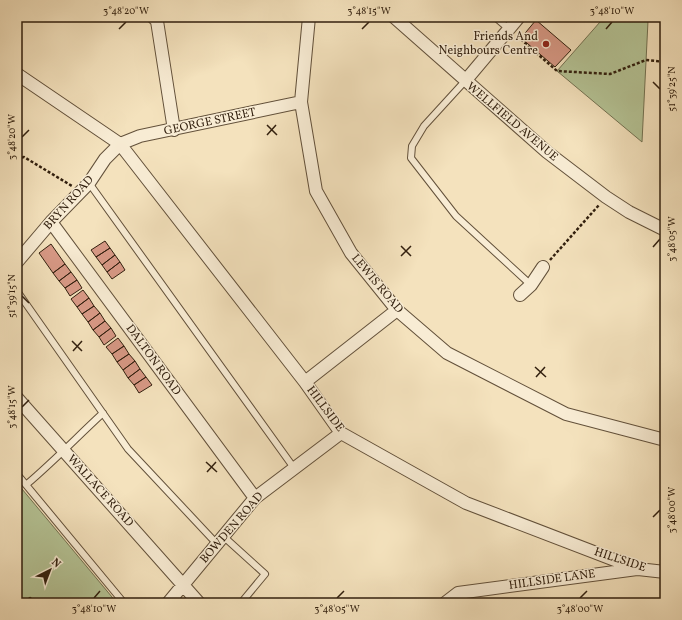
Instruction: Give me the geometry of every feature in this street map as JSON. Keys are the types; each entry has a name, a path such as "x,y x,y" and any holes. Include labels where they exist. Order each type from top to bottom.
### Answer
{"street":[{"path":"153,17 157,21 174,130"},
{"name":"LEWIS ROAD","path":"309,17 302,102 316,191 351,253 397,310 447,353 566,414 665,440"},
{"path":"394,17 466,80 519,17"},
{"name":"HILLSIDE","path":"17,74 120,144 305,382 342,433 466,503 638,569 665,572"},
{"name":"WELLFIELD AVENUE","path":"466,80 548,152 606,197 629,212 665,230"},
{"name":"GEORGE STREET","path":"120,144 140,136 302,102"},
{"name":"BRYN ROAD","path":"17,262 51,222 85,187 105,159 120,144"},
{"name":"DALTON ROAD","path":"51,222 255,498"},
{"path":"520,295 531,285 543,267"},
{"path":"305,382 397,310"},
{"name":"WALLACE ROAD","path":"17,398 199,603"},
{"name":"BOWDEN ROAD","path":"168,603 255,498 342,433"},
{"name":"HILLSIDE LANE","path":"445,603 458,593 638,569"}],"lane":[{"path":"495,17 509,29"},
{"name":"WELLFIELD AVENUE","path":"466,80 424,126 412,146 411,158 456,216 531,285"},
{"path":"85,187 294,468"},
{"path":"17,290 128,449 220,540 265,574 241,603"},
{"path":"26,484 57,459 63,450 103,413"},
{"path":"17,474 124,603"}],"path":[{"path":"509,29 557,71 610,74 646,60 665,62"},
{"path":"17,159 24,157 85,187"},
{"path":"543,267 593,211"},
{"path":"20,603 30,598 36,603"}],"green space":[{"path":"648,21 642,142 557,71 600,22"},
{"path":"17,483 117,603 17,603"}],"building":[{"name":"Friends And Neighbours Centre","path":"536,20 571,50 555,67 521,38"},
{"path":"105,241 110,248 96,257 91,250"},
{"path":"51,244 65,264 53,273 39,253"},
{"path":"110,248 115,255 102,265 96,257"},
{"path":"115,255 120,262 107,272 102,265"},
{"path":"120,262 125,270 112,279 107,272"},
{"path":"65,264 71,272 59,281 53,273"},
{"path":"71,272 77,280 65,288 59,281"},
{"path":"77,280 82,288 70,296 65,288"},
{"path":"83,290 89,298 77,307 71,299"},
{"path":"89,298 94,306 82,314 77,307"},
{"path":"94,306 100,313 88,322 82,314"},
{"path":"100,313 105,321 93,330 88,322"},
{"path":"105,321 111,328 99,337 93,330"},
{"path":"111,328 116,336 104,345 99,337"},
{"path":"118,338 124,346 112,354 106,347"},
{"path":"124,346 129,354 117,362 112,354"},
{"path":"129,354 135,361 123,370 117,362"},
{"path":"135,361 140,369 128,378 123,370"},
{"path":"140,369 146,377 134,385 128,378"},
{"path":"146,377 152,385 139,393 134,385"}],"place":[{"name":"Friends And Neighbours Centre","path":"546,44"}]}
